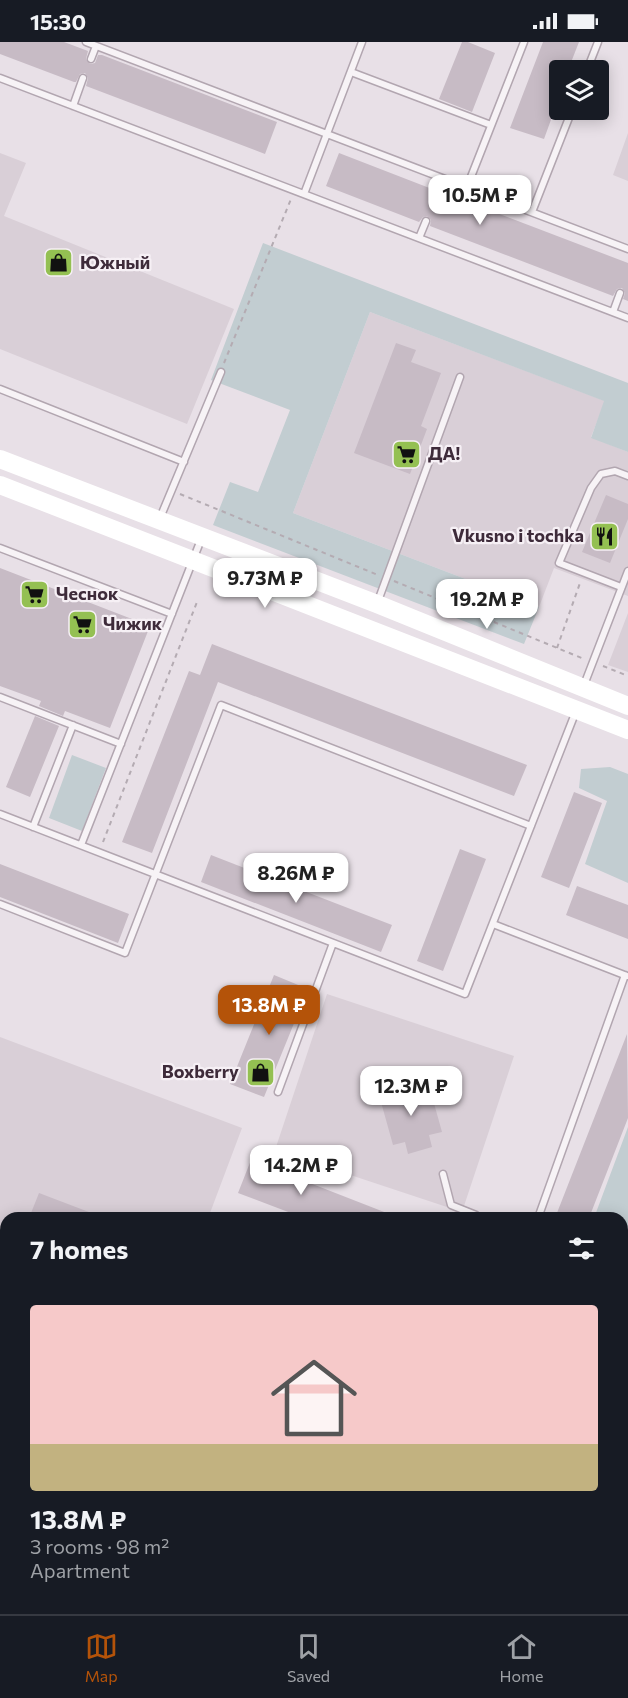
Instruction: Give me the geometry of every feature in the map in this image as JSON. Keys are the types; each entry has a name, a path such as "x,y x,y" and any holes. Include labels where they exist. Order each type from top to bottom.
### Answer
{"main road":[{"path":"0,459 377,604 628,706"},
{"path":"0,485 628,730"}],"lane":[{"path":"86,42 628,249"},
{"path":"304,194 362,42"},
{"path":"467,188 524,42"},
{"path":"591,60 598,42"},
{"path":"91,59 96,46"},
{"path":"351,72 491,125"},
{"path":"0,78 628,318"},
{"path":"73,106 83,78"},
{"path":"532,212 568,120"},
{"path":"435,195 442,178"},
{"path":"419,238 426,220"},
{"path":"613,312 621,293"},
{"path":"159,520 221,372"},
{"path":"377,604 460,377"},
{"path":"0,389 184,462"},
{"path":"621,588 560,563 591,488 601,474 615,471 628,476"},
{"path":"81,845 202,537"},
{"path":"0,548 172,614"},
{"path":"583,688 628,571"},
{"path":"0,697 121,744"},
{"path":"0,904 125,952 221,705 531,826"},
{"path":"0,814 465,994 576,710"},
{"path":"33,827 73,725"},
{"path":"493,924 626,976 540,1212"},
{"path":"278,1092 333,943"},
{"path":"443,1174 451,1204 466,1212"}],"path":[{"path":"221,372 294,190"},
{"path":"557,648 583,573"},
{"path":"99,852 197,602"},
{"path":"592,662 628,676"}],"shaded area":[{"path":"628,133 628,181 613,175"},
{"name":"Южный","path":"0,153 26,163 4,216 234,309 187,424 0,349"},
{"path":"263,243 628,383 628,452 591,438 604,401 370,312 293,513 539,607 524,644 213,525 230,482 258,492 290,410 211,380"},
{"path":"370,312 605,401 591,437 628,452 628,596 554,568 539,607 293,513"},
{"path":"628,613 628,672 608,665"},
{"path":"72,755 106,768 82,831 49,818"},
{"path":"610,767 628,774 628,883 585,864 607,801 579,788 581,769"},
{"path":"327,994 514,1056 462,1212 275,1150"},
{"path":"0,1037 242,1128 210,1212 0,1212"},
{"path":"628,1127 628,1212 596,1212"}],"building":[{"path":"0,42 64,42 88,51 86,59 90,64 95,63 98,55 102,55 277,122 265,154 86,86 88,78 85,73 80,74 74,82 0,54"},
{"path":"462,42 468,42 495,53 472,112 439,99"},
{"path":"543,42 579,42 572,60 549,60 549,120 551,120 544,139 510,128"},
{"path":"339,153 432,189 430,196 434,200 444,193 628,263 628,301 623,299 625,293 622,288 617,289 613,296 430,226 431,220 427,216 419,222 326,186"},
{"path":"396,343 416,350 411,362 441,373 421,426 427,429 410,474 354,453"},
{"name":"Vkusno i tochka","path":"606,495 628,504 628,519 610,563 582,552"},
{"path":"0,568 150,626 110,728 65,711 63,716 39,706 41,701 0,686"},
{"path":"212,644 527,765 514,796 218,682 152,853 122,842 189,671 200,675"},
{"path":"35,716 59,726 30,797 6,787"},
{"path":"574,792 602,803 569,888 541,877"},
{"path":"460,849 486,859 443,971 417,961"},
{"path":"211,855 392,925 381,952 201,882"},
{"path":"0,864 129,914 118,943 0,897"},
{"path":"577,886 628,905 628,939 566,915"},
{"path":"274,975 308,989 264,1097 230,1084"},
{"path":"627,1034 628,1118 591,1212 557,1212"},
{"path":"415,1081 418,1092 430,1089 442,1132 429,1135 432,1147 408,1154 405,1142 393,1145 381,1102 393,1099 390,1088"},
{"path":"251,1160 384,1212 288,1212 238,1193"},
{"path":"39,1193 89,1212 31,1212"}],"place":[{"name":"Южный","path":"59,263"},
{"name":"ДА!","path":"407,454"},
{"name":"Vkusno i tochka","path":"605,536"},
{"name":"Чеснок","path":"35,594"},
{"name":"Чижик","path":"82,624"},
{"name":"Boxberry","path":"260,1072"}]}
